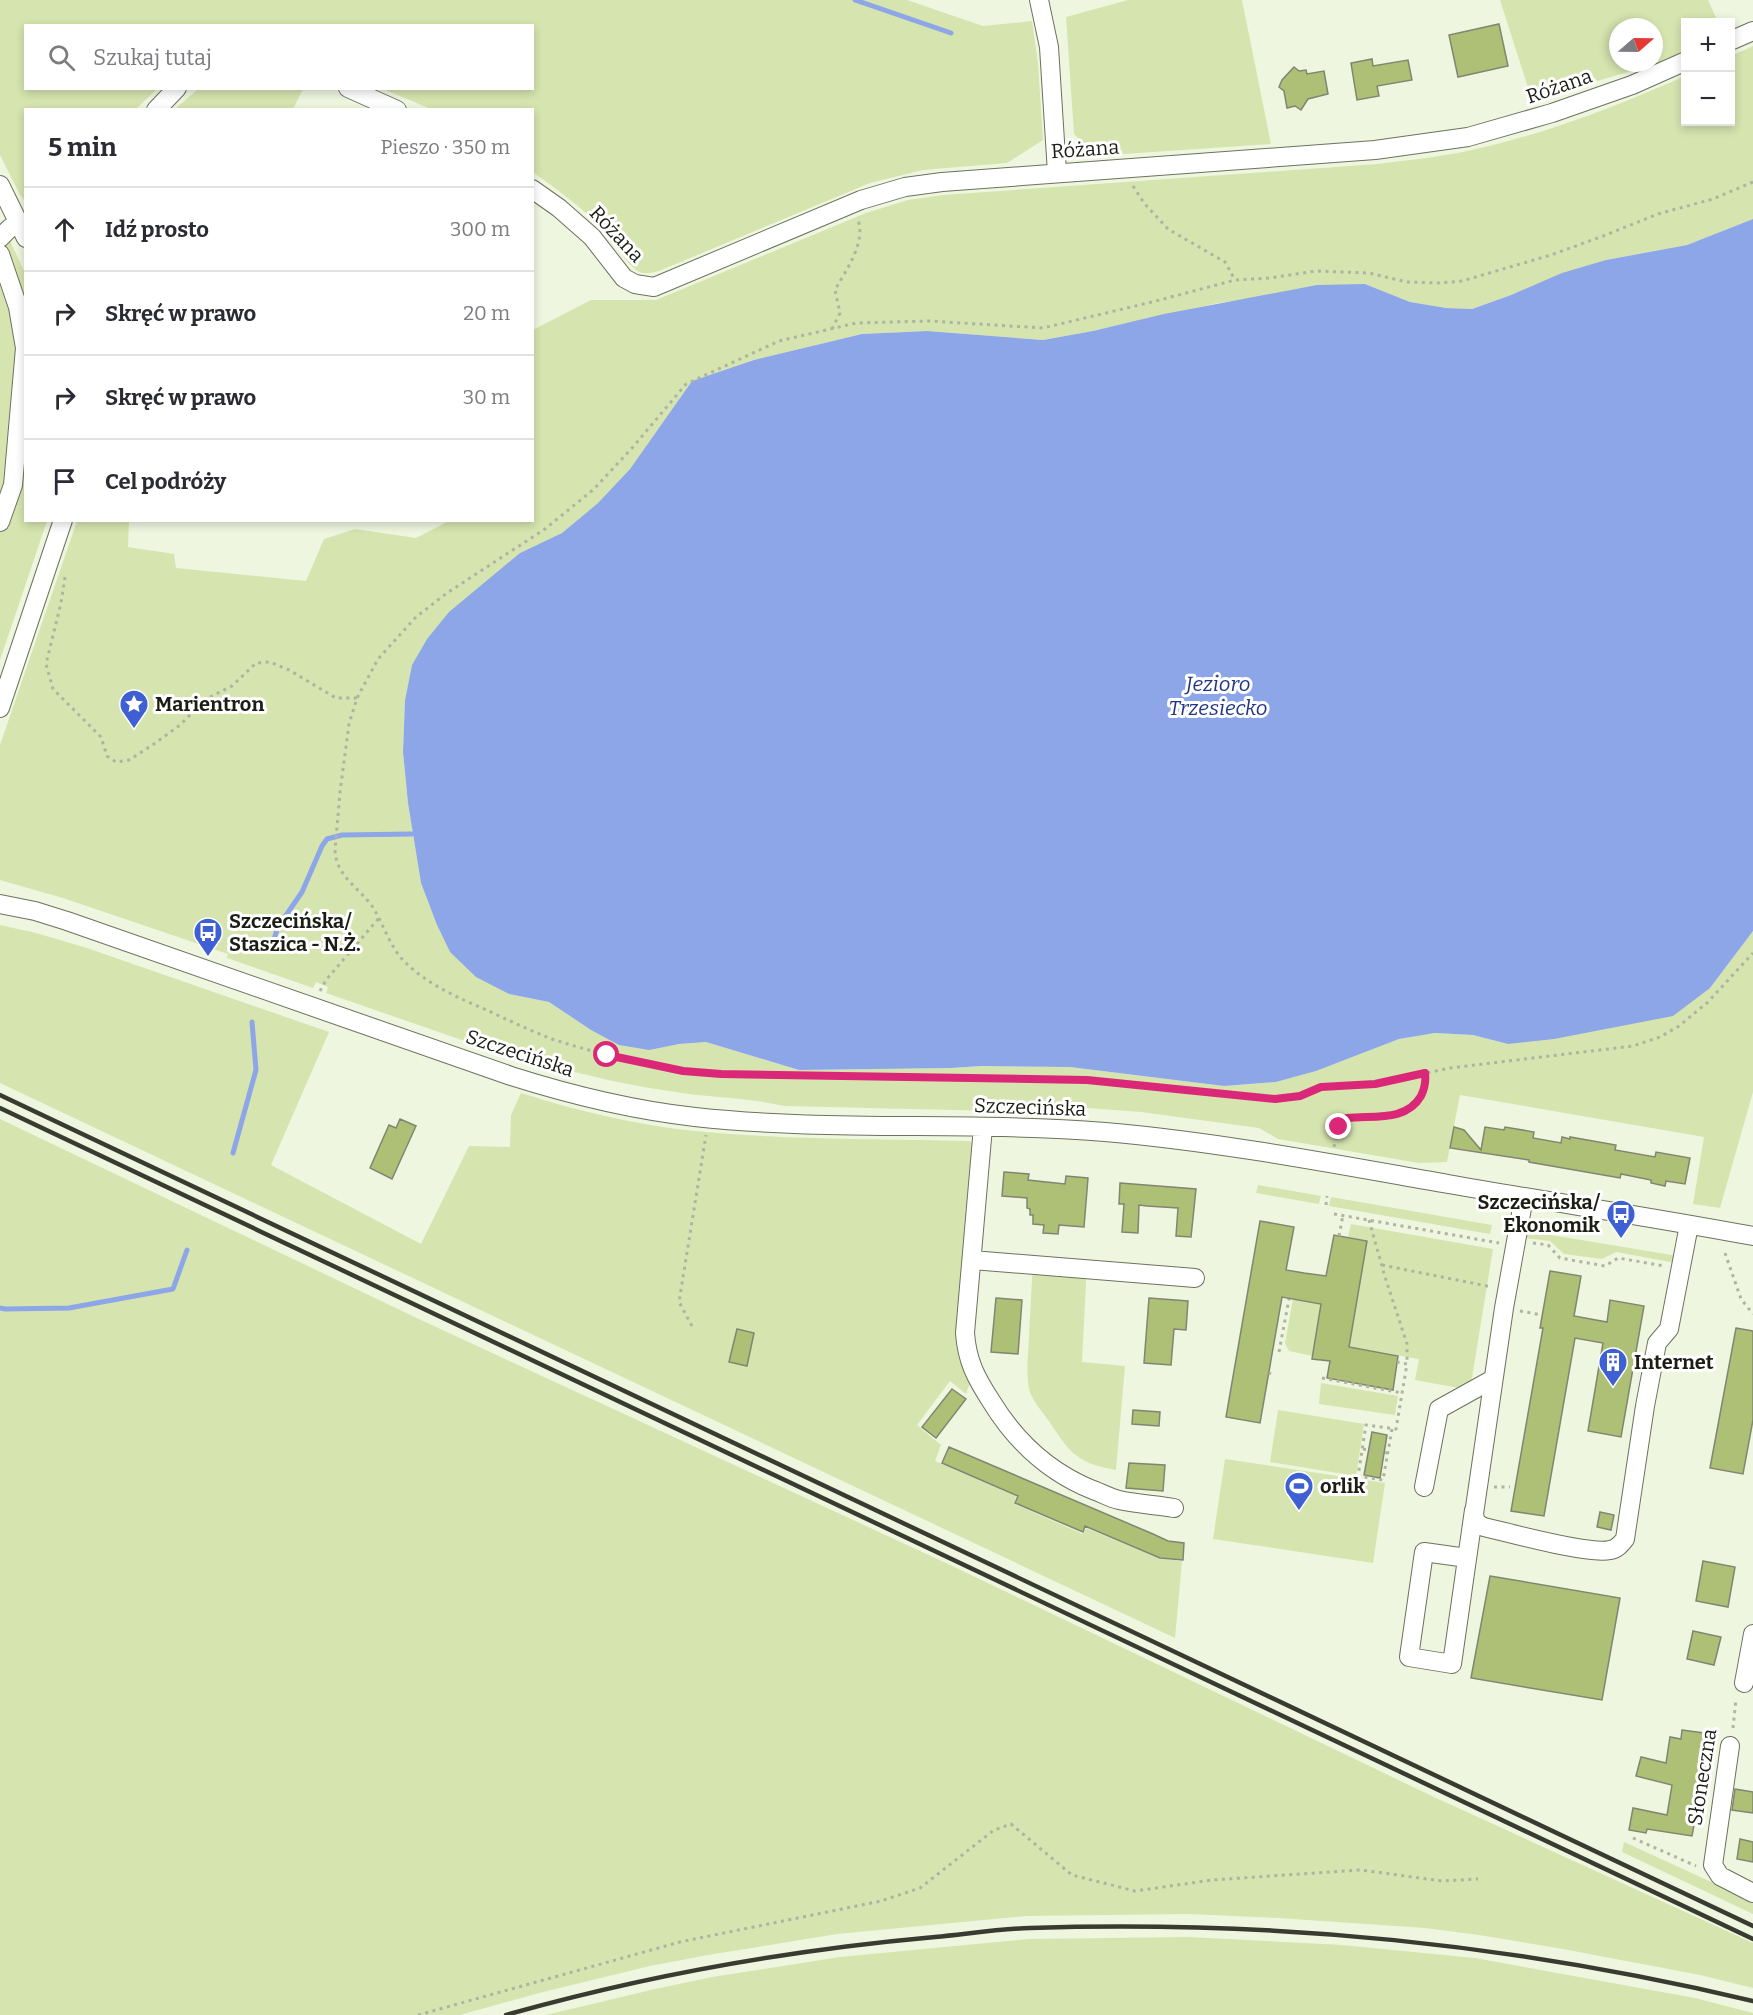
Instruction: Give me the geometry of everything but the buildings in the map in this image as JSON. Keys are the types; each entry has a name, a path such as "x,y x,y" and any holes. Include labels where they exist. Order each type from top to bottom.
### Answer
{"street":[{"path":"1039,0 1050,54 1057,173"},
{"path":"1735,39 1753,30"},
{"name":"Różana","path":"534,190 559,208 592,237 624,278 643,287 654,286 851,205 886,192 925,183 1375,150 1468,137 1552,113 1632,85 1681,63"},
{"path":"158,108 175,90"},
{"path":"352,90 393,108"},
{"path":"0,185 22,231"},
{"path":"0,238 10,228 22,231"},
{"path":"0,254 18,307 24,348 13,485 0,522"},
{"path":"0,708 62,522"},
{"name":"Szczecińska","path":"0,904 36,911 316,1000 547,1087 621,1106 709,1118 790,1124 983,1127 1101,1132 1189,1142 1753,1236"},
{"path":"983,1127 965,1333 967,1352 977,1379 998,1413 1016,1435 1058,1474 1118,1499 1174,1508"},
{"path":"1468,1550 1424,1552 1409,1657 1452,1664 1493,1379 1524,1197"},
{"path":"1474,1509 1476,1522 1484,1527 1583,1549 1610,1551 1621,1545 1627,1529 1645,1406 1657,1343 1669,1329 1689,1225"},
{"path":"972,1260 1195,1278"},
{"path":"1424,1486 1439,1408 1493,1379"},
{"path":"1468,1550 1475,1531 1484,1527"},
{"path":"1741,1688 1753,1634"},
{"name":"Słoneczna","path":"1720,1876 1715,1871 1713,1857 1730,1746"},
{"path":"1720,1876 1753,1893"}],"path":[{"path":"1122,169 1144,203 1168,229 1225,262 1235,280"},
{"path":"1753,182 1713,199 1658,214 1551,255 1462,281 1407,282 1370,273 1316,271 1270,279 1235,280 1043,328 929,321 856,323 779,341 686,384 594,489 545,529 447,593 416,617 378,659 357,698 349,724 335,844 336,860 342,873 366,898 380,918 404,962 440,988 552,1038 607,1055 683,1071 757,1076 1087,1080 1275,1099 1300,1096 1321,1087 1375,1084 1425,1073 1646,1043 1670,1032 1688,1020 1708,1002 1753,953"},
{"path":"832,329 840,313 835,290 855,252 860,235 860,224 851,205"},
{"path":"66,570 61,603 46,663 53,688 101,737 107,756 116,762 129,760 154,744 180,725 206,699 232,686 256,663 270,662 289,670 336,698 357,698"},
{"path":"316,1000 326,980 380,918"},
{"path":"1333,1152 1342,1121 1349,1118 1395,1115 1407,1110 1422,1094 1426,1083 1425,1073"},
{"path":"692,1326 679,1302 709,1118"},
{"path":"1326,1205 1327,1197"},
{"path":"1334,1214 1515,1246 1522,1241 1548,1245 1560,1258 1605,1266 1618,1258 1682,1269"},
{"path":"1339,1236 1343,1215"},
{"path":"1369,1220 1407,1344 1407,1364 1396,1429 1366,1425 1358,1476 1383,1480 1392,1429"},
{"path":"1725,1253 1741,1299 1753,1314"},
{"path":"1382,1265 1507,1290"},
{"path":"1280,1352 1289,1299"},
{"path":"1523,1311 1542,1315"},
{"path":"1397,1362 1407,1364"},
{"path":"1322,1378 1402,1393"},
{"path":"1362,1449 1388,1453"},
{"name":"Słoneczna","path":"1730,1746 1741,1688"},
{"path":"418,2015 680,1942 881,1901 920,1888 994,1830 1011,1824 1072,1875 1135,1891 1212,1880 1361,1870 1442,1881 1478,1879"},
{"path":"1633,1838 1720,1876"}],"green space":[{"path":"0,0 907,0 983,26 1032,21 1038,63 1043,140 1007,163 923,170 870,183 659,271 644,273 632,266 593,219 534,173 534,108 429,108 385,90 534,90 534,24 24,24 24,90 156,90 137,108 24,108 24,200 0,155"},
{"path":"1128,0 1242,0 1271,144 1095,156 1074,134 1066,17"},
{"path":"1500,0 1708,0 1716,18 1681,18 1681,52 1663,62 1663,18 1609,18 1609,72 1628,72 1532,100"},
{"path":"1753,46 1753,219 1687,245 1606,260 1472,309 1446,308 1410,302 1365,284 1218,303 1043,340 927,331 862,334 754,360 692,381 630,469 598,503 562,533 520,553 427,639 412,666 405,700 403,752 408,803 421,883 450,952 509,994 549,1002 591,1030 679,1044 706,1042 799,1070 981,1066 1070,1067 1224,1086 1276,1082 1316,1071 1399,1039 1435,1033 1473,1035 1508,1044 1710,988 1753,931 1753,1092 1720,1208 1693,1204 1704,1137 1460,1095 1447,1162 1419,1163 1278,1139 1259,1128 1141,1112 1074,1107 1038,1112 784,1106 652,1088 543,1067 542,1070 537,1066 326,993 328,987 316,982 313,988 227,958 228,954 63,898 0,880 0,745 77,522 129,522 128,547 174,554 176,568 306,581 324,539 355,529 416,538 447,522 534,522 534,329 591,300 656,300 866,213 908,200 943,195 1377,164 1448,155 1554,127 1634,98 1681,78 1681,126 1735,126 1735,54"},
{"path":"197,90 302,90 294,108 176,108"},
{"path":"3,226 24,271 24,522 47,522 0,660 0,227"},
{"path":"0,925 87,948 329,1032 271,1165 421,1244 469,1146 510,1147 511,1115 521,1093 607,1116 673,1128 798,1138 969,1141 987,1151 971,1380 966,1394 950,1381 917,1425 941,1445 935,1461 1016,1496 1014,1504 1083,1534 1086,1528 1161,1559 1182,1561 1175,1638 0,1083"},
{"path":"0,1119 421,1320 946,1563 1434,1797 1753,1943 1753,1988 1700,1975 1563,1949 1425,1928 1188,1914 1027,1916 837,1934 708,1955 650,1966 460,2015 0,2015"},
{"path":"1258,1185 1321,1196 1319,1204 1256,1193"},
{"path":"1331,1197 1492,1225 1490,1234 1329,1206"},
{"path":"1351,1224 1493,1249 1470,1390 1415,1380 1419,1359 1349,1347 1367,1241 1348,1237"},
{"path":"1521,1230 1678,1256 1676,1263 1616,1252 1602,1259 1564,1254 1550,1241 1523,1238"},
{"path":"1033,1259 1087,1263 1082,1362 1125,1366 1116,1470 1085,1461 1070,1450 1038,1407 1029,1389"},
{"path":"1293,1299 1321,1304 1313,1356 1289,1351 1285,1343"},
{"path":"1321,1383 1398,1396 1395,1415 1319,1404"},
{"path":"1278,1410 1364,1424 1356,1476 1270,1462"},
{"name":"orlik","path":"1225,1459 1385,1483 1373,1563 1213,1539"},
{"path":"1624,1842 1753,1901 1753,1914 1622,1852"},
{"path":"1188,1937 1342,1945 1475,1958 1695,1998 1753,2013 1753,2015 546,2015 712,1977 840,1957 1028,1939"}],"water":[{"name":"Jezioro Trzesiecko","path":"1753,219 1753,931 1710,988 1673,1016 1554,1039 1508,1044 1473,1035 1435,1033 1399,1039 1316,1071 1276,1082 1224,1086 1070,1067 981,1066 799,1070 706,1042 649,1050 619,1045 591,1030 549,1002 509,994 476,977 450,952 421,883 408,803 403,752 405,700 412,665 427,639 449,612 520,553 562,533 598,503 630,469 692,381 754,360 862,334 927,331 1043,340 1317,285 1365,284 1410,302 1446,308 1472,309 1562,273 1606,260 1687,245"}],"waterway":[{"path":"855,0 951,33"},
{"path":"270,951 278,927 302,892 327,839 342,835 412,834"},
{"path":"233,1153 256,1070 252,1022"},
{"path":"0,1308 69,1308 173,1289 187,1250"}],"railway":[{"path":"0,1095 1753,1926"},
{"path":"0,1108 1753,1939"},
{"path":"506,2015 665,1976 773,1957 881,1942 1030,1928 1213,1928 1394,1940 1574,1964 1753,2001"}],"place":[{"name":"Marientron","path":"134,730"},
{"name":"Szczecińska/ Staszica - N.Ż.","path":"208,958"},
{"name":"Szczecińska/ Ekonomik","path":"1621,1240"},
{"name":"Internet","path":"1613,1388"},
{"name":"orlik","path":"1299,1512"}],"route":[{"path":"607,1055 683,1071 721,1074 1087,1080 1275,1099 1292,1098 1331,1085 1383,1083 1425,1073 1426,1083 1422,1094 1411,1108 1399,1114 1347,1118 1339,1127"}]}
